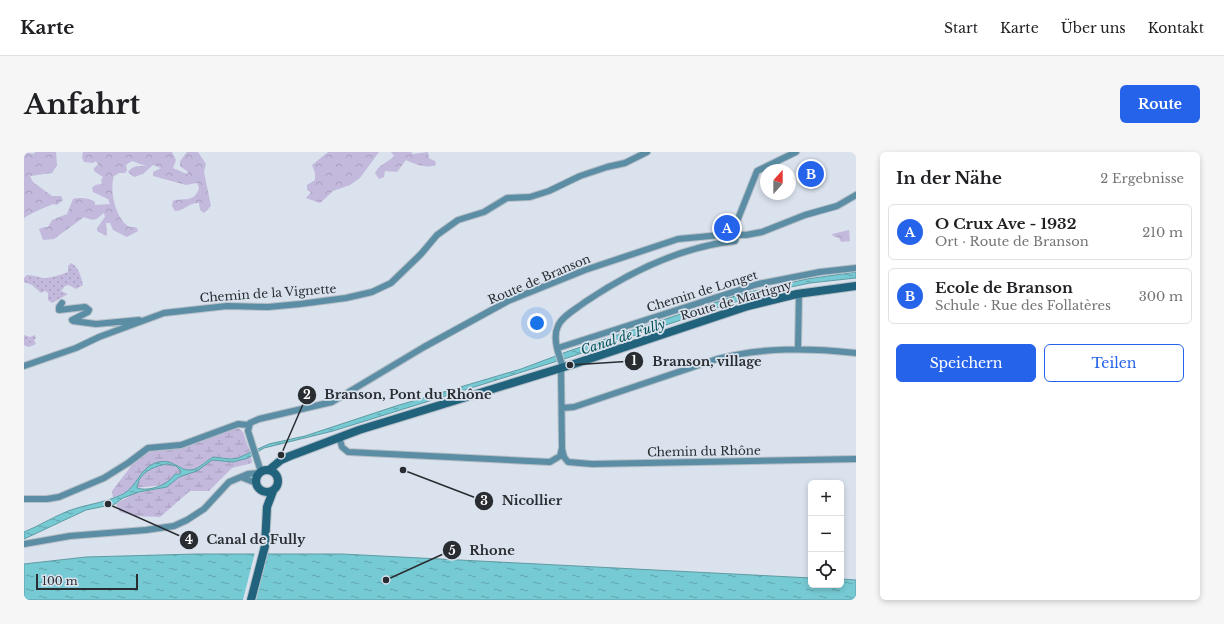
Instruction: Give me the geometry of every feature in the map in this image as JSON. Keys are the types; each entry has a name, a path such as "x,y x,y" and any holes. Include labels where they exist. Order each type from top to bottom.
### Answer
{"main road":[{"name":"Route de Martigny","path":"263,472 284,459 339,437 741,308 799,294 856,286"},
{"path":"251,600 264,546 267,507 273,491 278,485 278,478 284,459"},
{"path":"267,507 261,491 256,483 256,478 263,472 274,473 278,478"},
{"path":"261,491 273,491"}],"street":[{"name":"Chemin de la Vignette","path":"24,366 76,348 147,318 164,313 227,306 268,307 346,298 385,288 421,254 437,234 458,220 484,212 507,198 530,197 543,193 580,176 625,163 647,152"},
{"path":"339,437 342,447 348,452 546,462 558,458 562,448 562,366 556,338 558,325 577,308 610,286 639,270 673,255 726,241 735,241 734,234 757,171 796,152"},
{"name":"Route de Branson","path":"24,500 56,498 100,480 150,447 177,446 238,424 248,425 259,419 332,402 424,347 508,302 585,270 670,241 688,237 762,232 805,215 837,206 856,196"},
{"name":"Chemin de Longet","path":"558,350 758,284 820,272 856,268"},
{"path":"798,348 799,294"},
{"path":"62,303 59,310 85,307 89,310 88,312 72,320 73,321 96,324 147,318"},
{"path":"562,408 574,407 717,359 738,354 798,348 856,353"},
{"path":"24,544 70,536 152,530 174,526 195,516 209,504 224,486 241,477 263,472 258,463 251,442 248,425"},
{"name":"Chemin du Rhône","path":"562,448 564,457 568,462 574,464 856,459"},
{"path":"241,477 256,483"}],"green space":[{"path":"24,152 34,154 35,152 56,152 57,165 52,173 30,176 33,182 52,196 61,196 63,200 57,205 54,204 47,206 24,218"},
{"path":"83,152 172,152 176,160 173,168 187,174 188,172 180,166 180,161 187,152 198,152 206,164 204,172 211,206 204,213 200,210 199,203 192,204 181,210 175,211 172,206 173,201 188,199 195,196 199,187 197,183 186,185 153,176 153,172 161,168 153,165 143,174 134,177 128,172 132,168 136,166 146,166 132,161 126,165 127,170 125,173 119,173 114,176 112,189 117,211 120,217 128,226 136,227 138,231 127,237 113,230 110,223 106,223 106,236 97,231 97,228 105,217 104,213 95,220 84,217 54,239 43,240 39,229 48,227 52,220 67,214 73,199 87,199 95,202 95,205 110,204 108,199 93,192 92,188 95,185 102,184 101,180 103,177 94,171 94,168 98,165 96,161 93,163 84,162 82,158"},
{"path":"328,152 379,152 360,178 350,185 333,191 320,203 306,198 311,192 307,190 307,185 315,180 315,173 312,165"},
{"path":"391,152 411,152 413,154 428,152 429,158 435,161 436,165 424,166 406,160 397,172 385,171 384,177 379,179 375,173 394,156"},
{"path":"849,230 850,241 841,242 839,238 833,236 832,234"},
{"path":"71,263 78,270 83,285 76,289 69,285 65,286 61,291 68,294 52,303 48,300 48,293 45,291 41,293 32,285 24,282 24,278 27,275 45,278 66,273 68,272 68,266"},
{"path":"24,335 30,337 35,335 36,338 34,340 36,344 29,347 24,345"},
{"path":"237,427 243,432 250,452 245,455 236,458 213,457 195,469 189,471 173,463 154,464 138,478 132,489 113,498 112,491 138,457 150,451 170,450"},
{"path":"251,457 252,463 232,468 209,491 190,491 160,517 135,516 120,512 116,504 133,494 167,487 179,477 197,471 212,460 233,462"},
{"path":"171,464 176,466 181,471 180,473 175,474 171,480 163,485 136,488 144,473 154,467"}],"water":[{"name":"Canal de Fully","path":"856,272 856,278 810,283 772,291 732,303 567,358 333,431 264,448 248,458 233,462 212,460 197,471 179,477 167,487 139,492 123,498 115,504 86,510 24,539 24,532 62,513 123,494 132,487 145,469 155,463 166,462 171,463 186,470 193,470 213,457 231,459 238,458 269,444 305,436 396,406 521,369 569,351 741,294 807,279","holes":["167,464 176,466 181,471 180,474 175,474 172,478 158,487 147,489 137,488 140,478 148,471 157,466"]},
{"path":"196,554 342,554 808,578 808,588 844,588 844,579 856,580 856,600 24,600 24,564 86,557"}],"pier":[{"path":"255,552 268,552 256,600 243,600"}],"place":[{"name":"Ecole de Branson","path":"811,174"},
{"name":"O Crux Ave - 1932","path":"727,228"},
{"name":"Branson, village","path":"570,365"},
{"name":"Branson, Pont du Rhône","path":"281,455"},
{"name":"Nicollier","path":"403,470"},
{"name":"Canal de Fully","path":"108,504"},
{"name":"Rhone","path":"386,580"}]}
